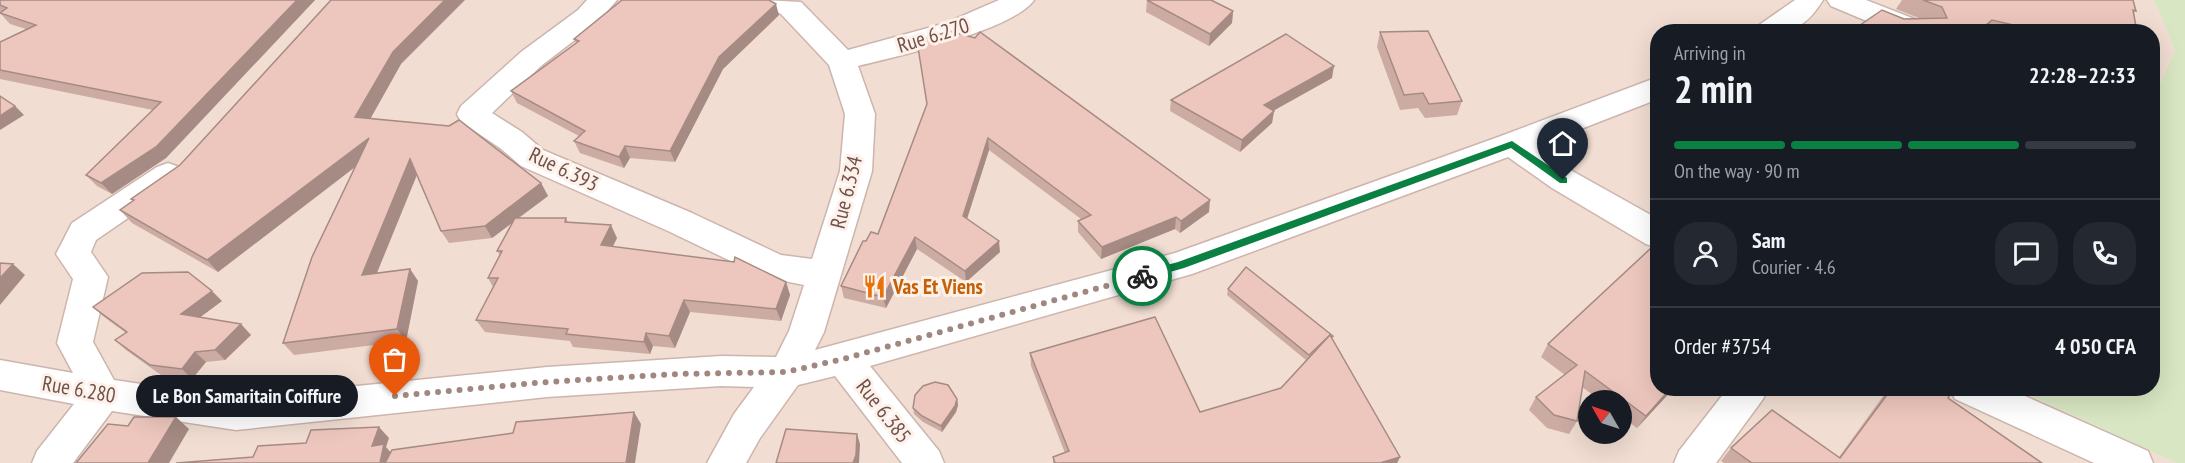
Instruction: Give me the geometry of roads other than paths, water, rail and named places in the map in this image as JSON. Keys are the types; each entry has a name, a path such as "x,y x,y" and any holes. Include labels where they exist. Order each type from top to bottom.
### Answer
{"street":[{"name":"Rue 6.393","path":"603,0 588,16 531,59 471,114 511,140 532,158 680,222 776,268 824,274"},
{"name":"Rue 6.334","path":"726,463 747,426 786,372 806,332 856,171 860,114 842,61 791,8 776,0"},
{"name":"Rue 6.270","path":"842,61 926,38 997,15 1020,0"},
{"path":"1781,24 1804,8 1809,0"},
{"path":"1841,0 1900,24"},
{"name":"Rue 6.280","path":"0,375 103,394 236,414 547,382 721,371 786,372 843,359 1180,265 1512,144 1650,90"},
{"path":"1512,144 1563,180 1650,231"},
{"path":"51,463 103,394 75,343 91,277 73,254 84,232 178,168 192,153"},
{"name":"Rue 6.385","path":"843,359 925,463"},
{"path":"1693,463 1744,396"},
{"path":"1986,396 2134,463"}],"place":[{"name":"Vas Et Viens","path":"875,286"},
{"name":"Le Bon Samaritain Coiffure","path":"395,396"}]}
